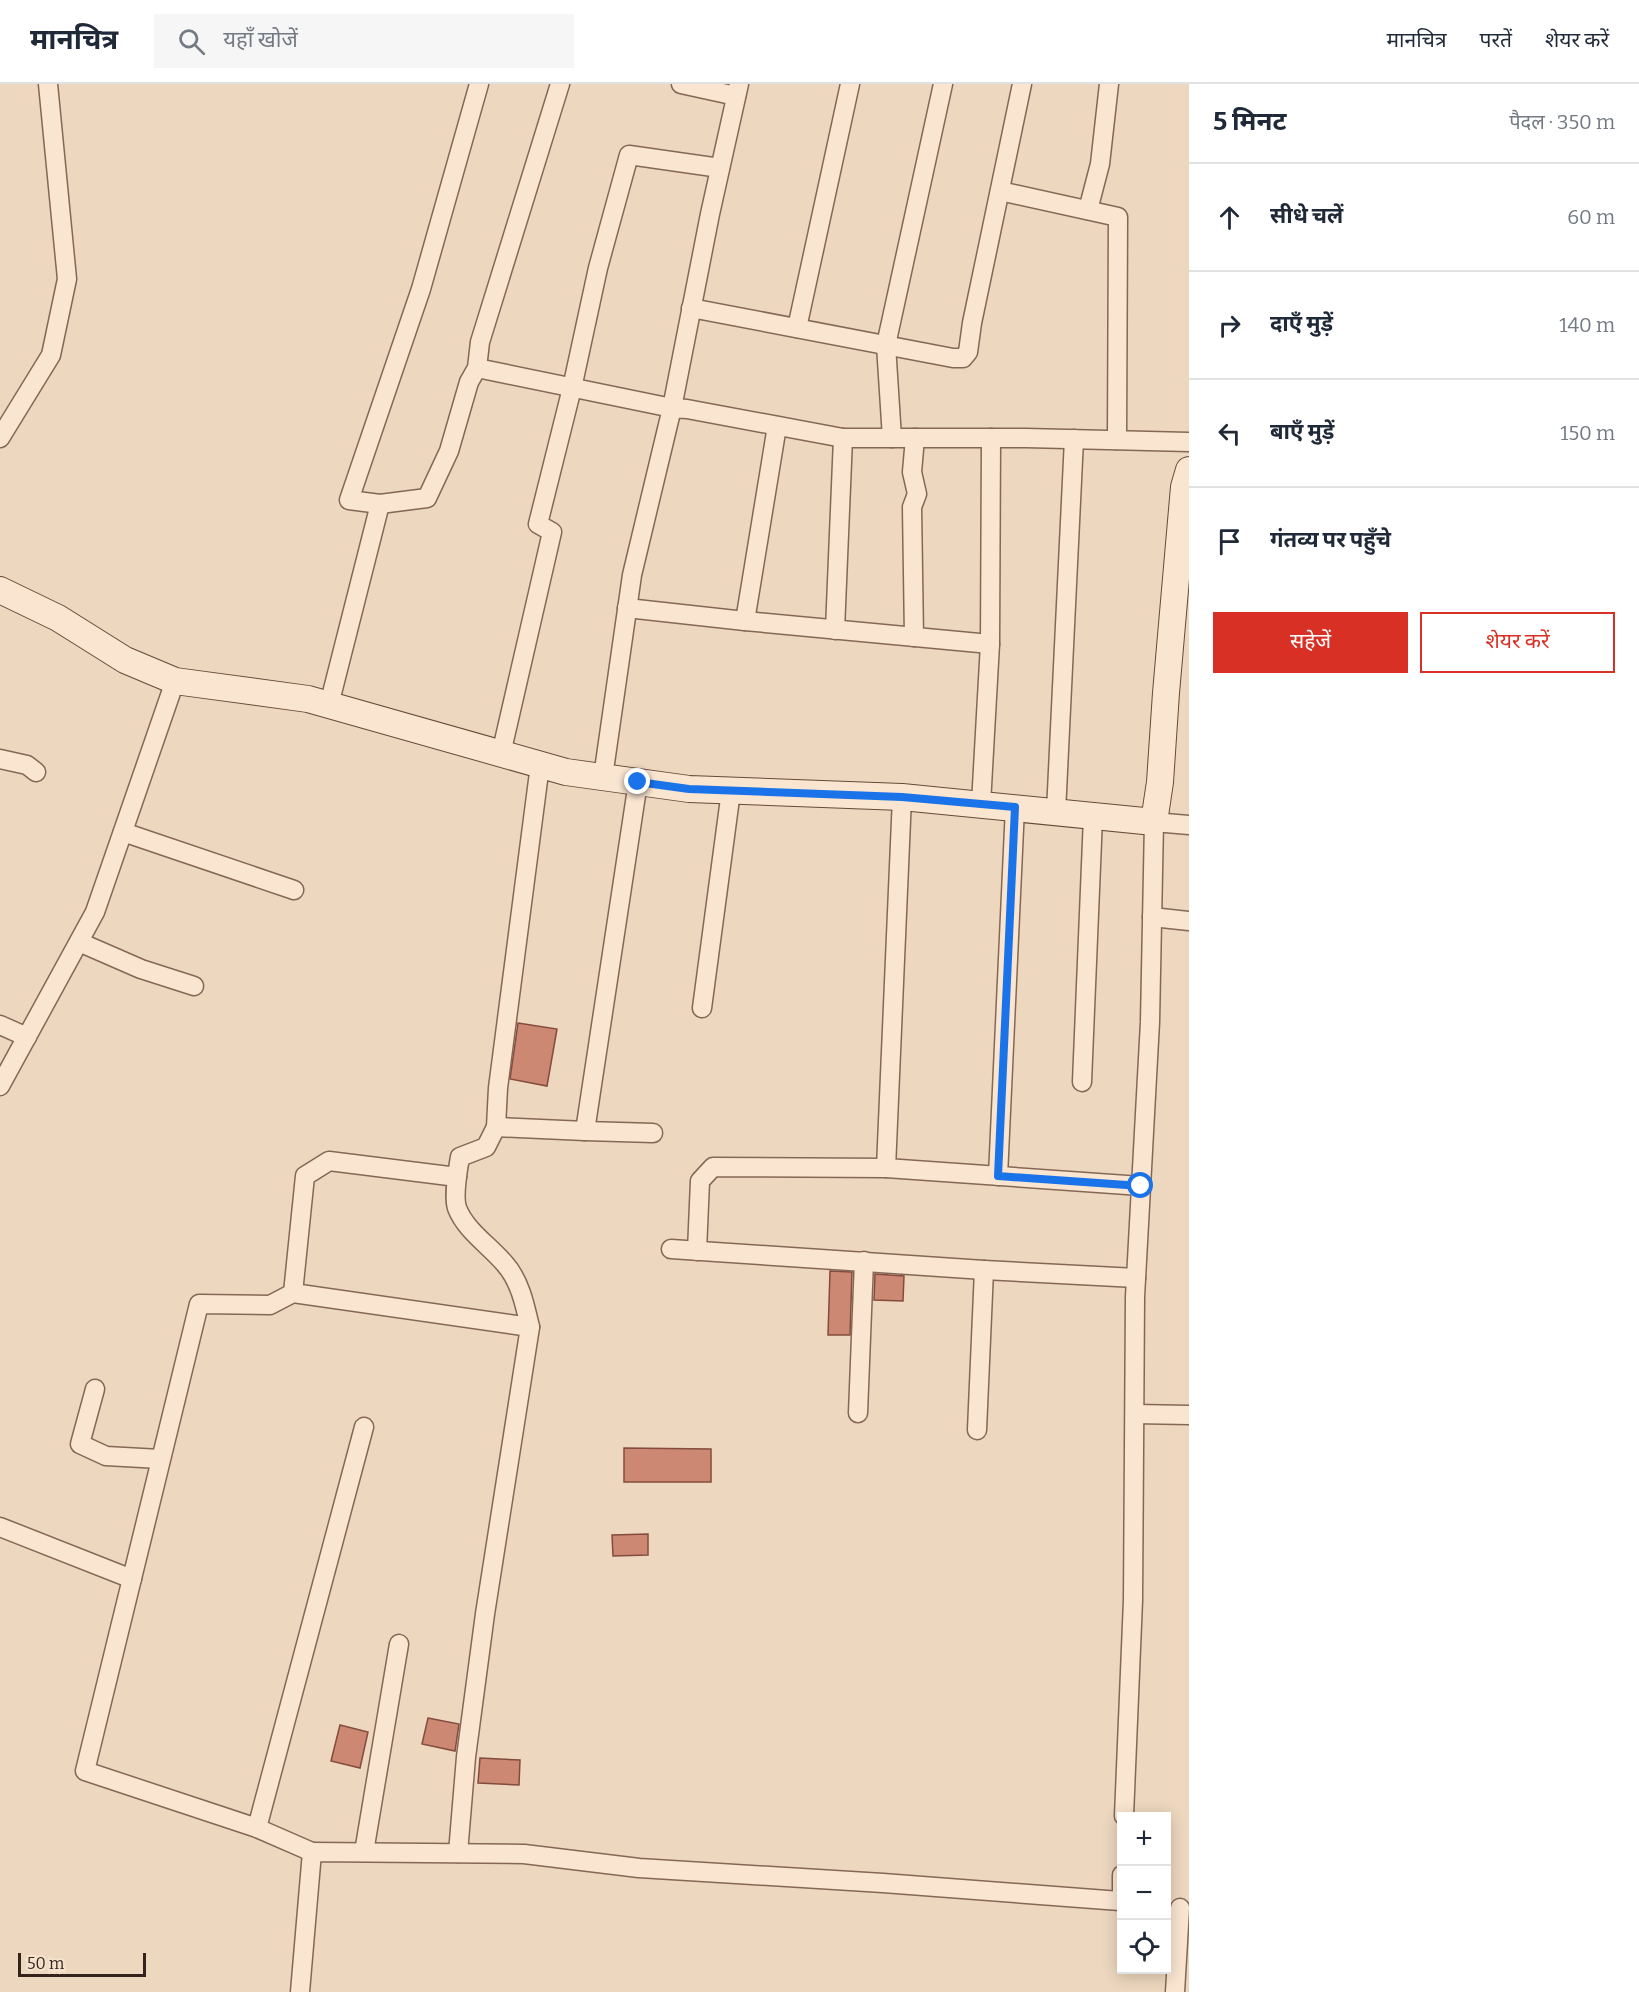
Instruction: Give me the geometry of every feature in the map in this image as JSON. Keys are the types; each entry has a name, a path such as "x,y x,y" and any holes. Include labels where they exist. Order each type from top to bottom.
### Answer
{"street":[{"path":"0,438 51,355 67,279 48,84"},
{"path":"479,84 421,289 349,500 380,504 427,498 449,451 469,382 477,368 480,342 560,84"},
{"path":"603,777 632,574 672,408 737,90 681,84"},
{"path":"797,328 850,84"},
{"path":"892,438 886,345 943,84"},
{"path":"691,308 953,358 963,358 968,352 972,323 1023,84"},
{"path":"1088,210 1100,164 1109,84"},
{"path":"501,754 552,532 538,524 572,388 598,268 629,155 720,168"},
{"path":"1000,191 1118,217 1117,440"},
{"path":"477,368 672,408 843,438 1189,442"},
{"path":"745,621 777,426"},
{"path":"835,630 843,438"},
{"path":"914,637 912,507 917,494 912,472 915,438"},
{"path":"981,804 990,644 991,438"},
{"path":"1056,812 1074,439"},
{"path":"1124,1812 1133,1600 1137,1278 1150,1022 1154,822 1160,782 1184,487 1189,470"},
{"path":"329,705 380,504"},
{"path":"1,596 58,618 125,660 175,681 308,699 566,772 689,789 902,797 1189,825"},
{"path":"627,608 990,644"},
{"path":"0,1086 95,912 175,681"},
{"path":"0,759 27,765 36,772"},
{"path":"458,1853 470,1721 530,1327 523,1296 507,1265 474,1234 456,1206 457,1177 460,1157 486,1147 496,1127 498,1088 540,765"},
{"path":"585,1131 638,782"},
{"path":"702,1008 731,791"},
{"path":"886,1168 902,797"},
{"path":"998,1176 1015,807"},
{"path":"1082,1082 1093,817"},
{"path":"123,832 294,890"},
{"path":"1152,917 1189,921"},
{"path":"79,942 141,969 194,986"},
{"path":"0,1025 27,1037"},
{"path":"496,1127 653,1133"},
{"path":"293,1293 305,1176 328,1161 457,1177"},
{"path":"697,1251 700,1181 713,1167 886,1168 1141,1186"},
{"path":"671,1249 1137,1278"},
{"path":"858,1413 864,1261"},
{"path":"977,1430 984,1270"},
{"path":"530,1327 293,1293 270,1305 199,1304 85,1771 257,1828 312,1852 524,1854 639,1868 1117,1901"},
{"path":"95,1389 80,1444 106,1456 160,1459"},
{"path":"1134,1413 1189,1414"},
{"path":"257,1828 364,1427"},
{"path":"0,1527 132,1579"},
{"path":"364,1852 399,1644"},
{"path":"300,1992 312,1852"},
{"path":"1175,1992 1178,1908"}],"building":[{"path":"518,1023 557,1029 547,1086 510,1079"},
{"path":"830,1271 852,1272 850,1335 828,1335"},
{"path":"875,1274 904,1276 903,1301 874,1300"},
{"path":"624,1448 711,1449 711,1482 624,1482"},
{"path":"648,1534 648,1555 613,1556 612,1535"},
{"path":"428,1718 459,1724 455,1751 422,1744"},
{"path":"340,1725 368,1732 360,1768 331,1761"},
{"path":"480,1758 520,1760 519,1785 478,1783"}],"route":[{"path":"638,782 689,789 902,797 1015,807 998,1176 1141,1186"}]}
